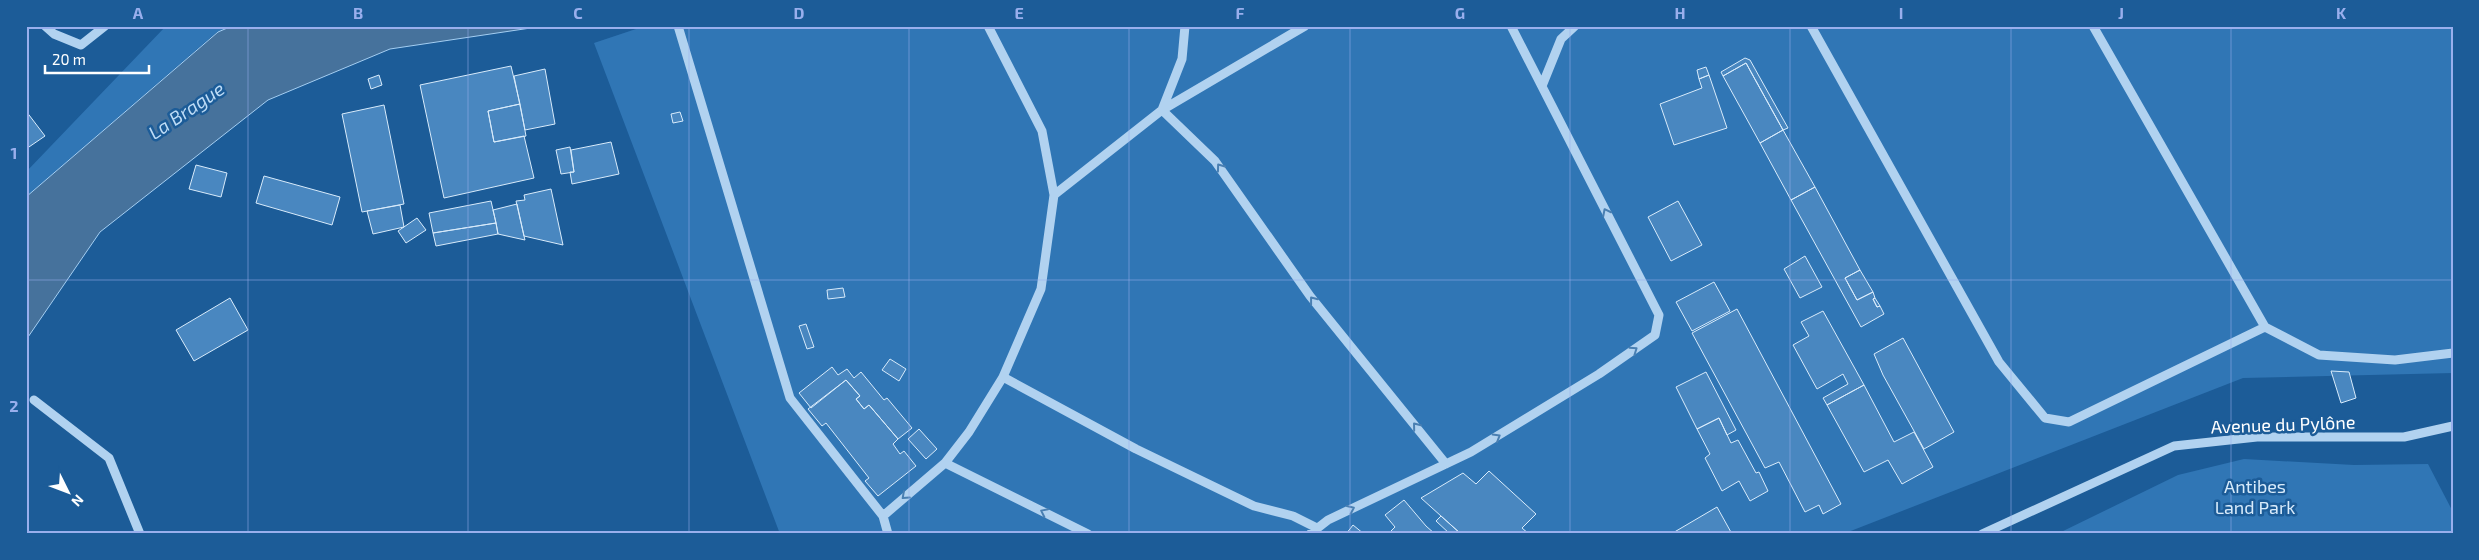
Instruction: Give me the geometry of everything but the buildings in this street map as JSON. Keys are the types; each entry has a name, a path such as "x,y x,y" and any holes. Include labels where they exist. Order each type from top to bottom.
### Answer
{"street":[{"path":"45,26 54,34 82,45 105,26"},
{"path":"678,26 790,398 883,516 888,534"},
{"path":"883,516 945,463 970,432 1004,377 1041,289 1054,195 1042,131 988,26"},
{"path":"1162,110 1182,59 1185,26"},
{"path":"1054,195 1162,110 1305,26"},
{"path":"1310,534 1328,520 1471,452 1599,374 1655,335 1659,315 1511,26"},
{"path":"1542,86 1561,39 1575,26"},
{"path":"1811,26 1999,362 2046,418 2069,422 2265,327"},
{"path":"2093,26 2265,327 2319,355 2395,360 2453,353"},
{"path":"1162,110 1215,161 1310,296 1446,464"},
{"path":"1004,377 1136,449 1254,506 1293,516 1317,528"},
{"path":"34,400 109,458 140,534"},
{"name":"Avenue du Pylône","path":"1982,534 2174,446 2257,437 2404,436 2453,426"},
{"path":"945,463 1088,534"}],"green space":[{"path":"166,26 232,26 217,32 26,197 26,172"},
{"path":"645,26 2453,26 2453,373 2243,378 1843,534 780,534 594,43"},
{"name":"Antibes Land Park","path":"2244,459 2354,465 2428,464 2453,512 2453,534 2057,534 2178,475"}],"water":[{"name":"La Brague","path":"232,26 544,26 390,49 268,100 100,232 26,340 26,197 218,32"}]}
